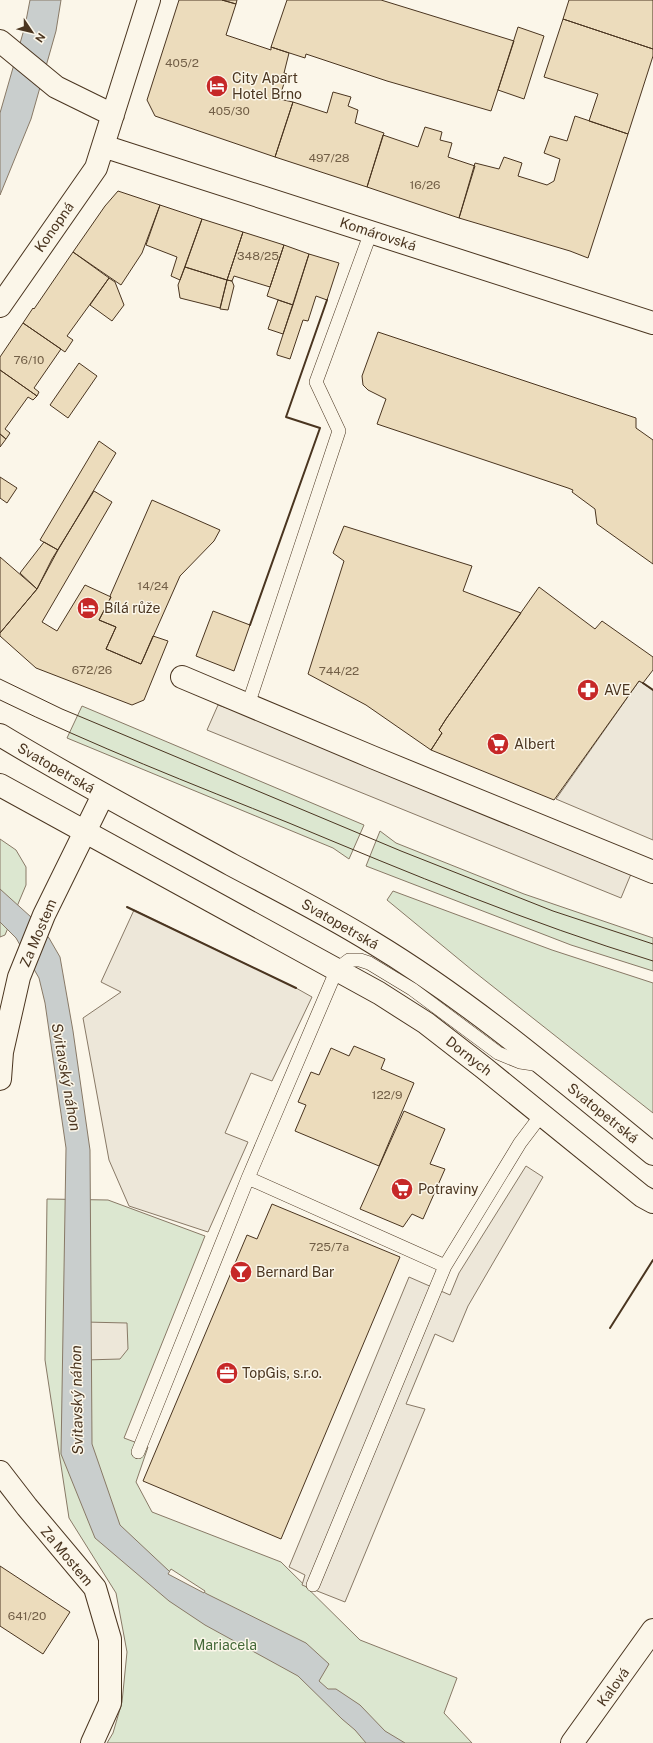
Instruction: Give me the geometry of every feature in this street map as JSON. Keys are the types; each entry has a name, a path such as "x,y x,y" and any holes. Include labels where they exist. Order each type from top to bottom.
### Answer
{"street":[{"name":"Konopná","path":"0,306 96,168 149,0"},
{"path":"1,42 56,87 113,115"},
{"name":"Komárovská","path":"103,146 653,322"},
{"path":"182,677 372,758 653,872"},
{"name":"Svatopetrská","path":"0,735 103,795 321,912 373,942 450,993 545,1066 653,1154"},
{"path":"0,785 85,832"},
{"name":"Za Mostem","path":"0,1079 11,983 103,795"},
{"name":"Dornych","path":"85,832 337,969 379,993 426,1023 542,1114 642,1196 653,1202"},
{"name":"Za Mostem","path":"0,1472 27,1508 95,1588 110,1639 110,1703 92,1743"},
{"name":"Kalová","path":"572,1743 653,1630"}],"lane":[{"path":"248,705 339,430 316,382 371,232"},
{"path":"138,1452 248,1178 337,969 349,960 360,960 369,963 412,989 498,1053 520,1062 545,1066"},
{"path":"312,1585 445,1266 520,1143 542,1114"},
{"path":"248,1178 445,1266"}],"green space":[{"path":"82,706 364,825 349,859 333,848 67,738"},
{"path":"380,831 396,843 524,894 653,938 653,971 571,945 366,866"},
{"path":"0,839 16,850 26,867 26,885 5,935 0,937"},
{"path":"393,891 552,950 653,983 653,1113 472,970 387,900"},
{"name":"Mariacela","path":"47,1199 108,1200 205,1236 124,1438 148,1447 136,1482 152,1512 281,1562 360,1640 457,1678 444,1713 472,1743 107,1743 113,1733 122,1702 127,1652 116,1593 69,1518 45,1360"}],"shaded area":[{"path":"639,681 653,690 653,840 556,799"},
{"path":"218,705 372,757 631,874 621,898 207,730"},
{"path":"134,910 312,997 272,1081 251,1073 225,1133 248,1142 208,1232 129,1206 109,1160 83,1018 121,992 101,982"},
{"path":"526,1166 543,1177 468,1306 453,1342 435,1334 406,1404 425,1409 345,1602 302,1585 305,1575 289,1567 409,1277 450,1295 459,1273"},
{"path":"85,1322 127,1323 128,1349 120,1359 85,1360"}],"water":[{"path":"30,0 61,0 56,31 31,119 0,195 0,113 25,26"},
{"name":"Svitavský náhon","path":"0,889 31,917 49,938 60,957 73,1031 90,1150 92,1444 120,1525 169,1571 207,1594 306,1643 329,1664 319,1681 328,1689 336,1689 360,1705 385,1731 405,1743 366,1743 355,1730 298,1676 205,1625 169,1601 95,1538 61,1454 66,1148 45,1003 39,978 16,938 0,922"}],"pier":[{"path":"171,1569 205,1591 204,1593 168,1574"}],"building":[{"name":"City Apart Hotel Brno","path":"179,0 222,0 236,4 226,35 271,50 271,47 289,53 284,73 287,74 279,99 293,102 275,157 155,116 147,100"},
{"path":"222,0 237,0 236,4"},
{"path":"287,0 381,0 514,41 491,111 387,81 306,54 305,58 271,47"},
{"path":"569,0 653,0 653,49 563,19"},
{"path":"563,19 653,49 653,56 628,134 589,121 598,94 544,77"},
{"path":"518,27 544,36 524,99 498,90"},
{"path":"333,92 351,97 348,106 358,110 355,123 384,133 367,187 275,157 293,102 327,113"},
{"path":"575,116 628,134 588,258 570,251 459,218 475,163 499,169 504,157 522,163 518,176 547,185 554,181 560,159 544,153 550,136 567,141"},
{"path":"425,127 442,132 440,140 452,143 448,157 475,166 459,218 367,187 383,135 418,147"},
{"path":"118,191 160,205 142,253 121,285 73,252 105,206"},
{"path":"160,205 202,219 180,280 171,276 177,257 146,245"},
{"path":"202,219 243,232 227,280 185,267"},
{"path":"243,232 284,245 270,287 234,276 232,281 227,280"},
{"path":"284,245 309,254 293,305 267,296"},
{"path":"73,252 109,278 67,336 73,340 65,352 23,323"},
{"path":"309,254 339,263 327,300 316,296 308,321 303,320 290,359 277,355 277,353"},
{"path":"185,267 227,280 220,308 180,298 178,285"},
{"path":"109,278 115,282 124,305 112,321 90,305"},
{"path":"227,280 232,281 234,286 228,310 220,309"},
{"path":"278,300 293,305 283,334 268,329"},
{"path":"23,323 61,349 34,388 39,392 37,396 0,370 0,357"},
{"path":"378,332 636,418 636,428 653,440 653,564 597,524 595,509 572,492 573,490 377,424 386,399 368,390 363,385 362,376"},
{"path":"79,363 97,376 68,418 50,405"},
{"path":"0,370 37,396 33,400 28,397 5,429 10,433 6,439 0,434"},
{"path":"0,434 6,439 0,447"},
{"path":"99,441 116,453 58,550 40,540"},
{"path":"0,477 17,488 7,503 0,498"},
{"name":"Bílá růže","path":"94,491 112,502 42,622 57,631 85,585 111,597 99,620 116,627 106,649 141,664 153,636 168,641 144,700 132,705 36,668 0,636 0,633 37,589 52,559"},
{"path":"152,500 220,530 214,541 180,576 141,664 106,649 116,627 99,620 111,597 110,596"},
{"path":"344,526 472,566 463,591 521,613 446,719 439,730 442,733 431,750 366,705 308,674 344,561 333,553"},
{"path":"44,542 58,550 37,589 20,573"},
{"path":"0,557 37,589 0,633"},
{"path":"539,587 595,629 602,621 653,657 653,670 643,683 639,681 554,800 431,750 442,733 439,730 446,719"},
{"path":"213,611 250,625 234,671 196,656"},
{"path":"354,1046 385,1059 381,1069 414,1083 379,1166 295,1131 306,1105 298,1102 311,1072 319,1075 331,1048 349,1056"},
{"name":"Potraviny","path":"404,1111 445,1129 430,1164 445,1169 423,1219 412,1214 403,1227 360,1209"},
{"path":"272,1204 400,1257 281,1539 143,1481 247,1235 257,1239"},
{"path":"0,1566 70,1612 43,1654 0,1626"}],"tram line":[{"path":"0,679 62,709 401,851 553,911 653,944"},
{"path":"0,700 35,717 143,764 424,879 515,914 653,961"}],"wall":[{"path":"250,625 320,428 286,417 327,300"},
{"path":"643,683 653,690"},
{"path":"127,907 296,988"},
{"path":"610,1328 653,1260"}],"place":[{"name":"City Apart Hotel Brno","path":"217,86"},
{"name":"Bílá růže","path":"88,608"},
{"name":"AVE","path":"588,690"},
{"name":"Albert","path":"498,744"},
{"name":"Potraviny","path":"402,1189"},
{"name":"Bernard Bar","path":"241,1272"},
{"name":"TopGis, s.r.o.","path":"227,1373"}]}
